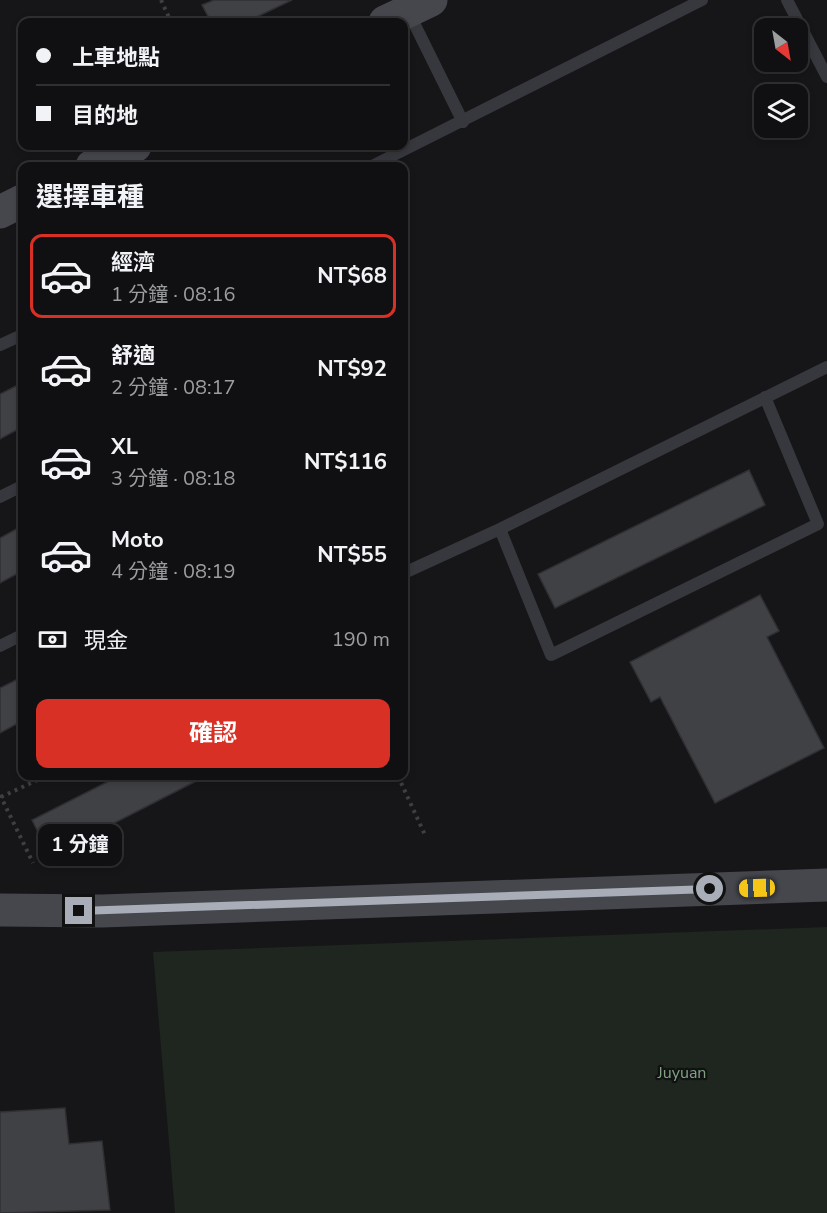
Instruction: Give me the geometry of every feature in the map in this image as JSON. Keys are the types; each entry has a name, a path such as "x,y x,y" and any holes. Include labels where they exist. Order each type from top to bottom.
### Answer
{"main road":[{"path":"101,162 126,150"},
{"path":"0,212 18,203"},
{"path":"0,910 102,911 827,885"}],"lane":[{"path":"408,149 702,0"},
{"path":"788,0 827,77"},
{"path":"408,11 463,122"},
{"path":"380,162 405,150"},
{"path":"0,345 18,337"},
{"path":"408,571 500,529 827,367"},
{"path":"500,529 551,655 818,524 765,397"},
{"path":"0,497 18,488"},
{"path":"0,646 18,637"}],"path":[{"path":"161,0 169,18"},
{"path":"33,863 0,796 37,780"},
{"path":"400,780 425,835"}],"green space":[{"name":"Juyuan","path":"827,927 827,1213 175,1213 153,952"}],"building":[{"path":"214,0 292,0 254,18 209,18 202,5"},
{"path":"18,385 18,429 0,439 0,394"},
{"path":"749,470 765,505 555,608 538,574"},
{"path":"18,528 18,573 0,583 0,538"},
{"path":"760,595 779,631 767,637 824,748 715,803 660,697 651,702 630,662"},
{"path":"18,679 18,723 0,733 0,688"},
{"path":"111,780 198,780 50,856 32,820"},
{"path":"65,1108 69,1144 102,1141 110,1210 0,1213 0,1112"}],"route":[{"path":"79,911 710,889"}]}
